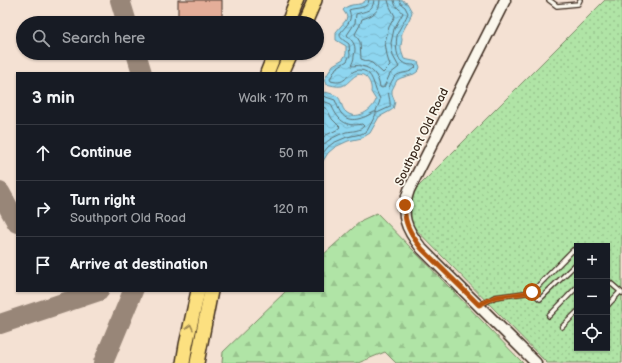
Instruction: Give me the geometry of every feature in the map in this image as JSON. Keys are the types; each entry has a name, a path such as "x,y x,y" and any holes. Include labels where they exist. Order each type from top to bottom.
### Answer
{"highway":[{"path":"291,16 297,0"},
{"path":"308,16 315,0"},
{"path":"267,72 272,60"},
{"path":"282,72 288,60"},
{"path":"183,363 198,292"},
{"path":"197,363 211,292"}],"street":[{"name":"Southport Old Road","path":"505,0 409,190 404,211 406,222 415,241 536,363"}],"lane":[{"path":"549,0 557,6 578,4 580,0"},
{"path":"479,305 495,297 532,292 573,250 574,251"},
{"path":"532,292 540,299 574,266"},
{"path":"610,284 621,293 610,303"},
{"path":"549,316 574,290"},
{"path":"562,328 574,315"}],"green space":[{"path":"605,0 622,0 622,363 547,363 396,209"},
{"path":"377,213 523,363 396,363 385,352 358,363 222,363 223,352 285,292 324,292 324,254 362,220"}],"water":[{"path":"366,0 403,0 407,3 412,12 402,33 401,50 404,59 418,62 420,67 414,74 397,80 392,90 395,102 393,109 379,117 370,133 362,138 348,141 335,147 328,153 324,159 324,92 337,96 344,110 350,115 363,114 371,108 376,100 371,92 369,80 362,75 356,75 342,86 326,84 324,80 333,65 343,59 346,54 346,46 336,40 336,32 346,20 347,16 343,10 346,7 361,4"}],"building":[{"path":"178,0 222,0 222,16 178,16"}],"taxiway":[{"path":"120,0 125,16"},
{"path":"138,60 142,72"},
{"path":"0,192 16,221"},
{"path":"0,324 96,292"},
{"path":"103,363 133,292"}],"route":[{"path":"405,205 404,211 407,226 415,241 479,305 495,297 532,292"}]}
